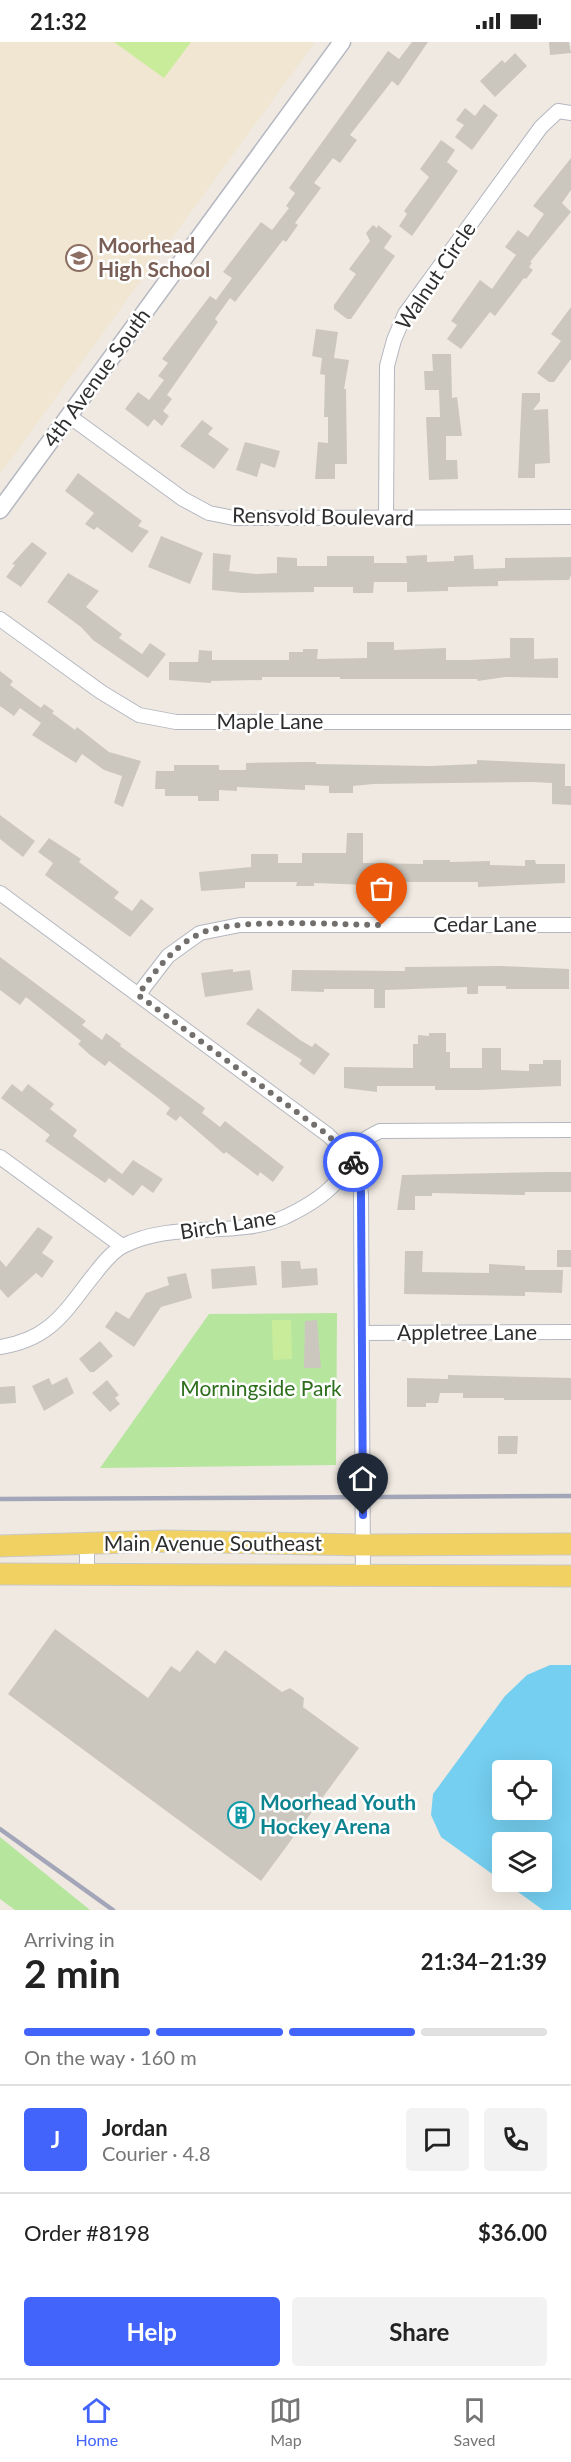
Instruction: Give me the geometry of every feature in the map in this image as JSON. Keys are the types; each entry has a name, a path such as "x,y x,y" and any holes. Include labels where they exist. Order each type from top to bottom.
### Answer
{"main road":[{"name":"Main Avenue Southeast","path":"0,1546 166,1541 363,1545 571,1544"},
{"name":"Main Avenue Southeast","path":"0,1574 363,1578 571,1576"}],"street":[{"name":"4th Avenue South","path":"0,510 342,42"},
{"name":"Walnut Circle","path":"386,518 387,366 394,340 405,314 541,127 558,111 571,113"},
{"name":"Rensvold Boulevard","path":"69,416 183,499 209,513 234,518 571,517"},
{"name":"Maple Lane","path":"0,619 100,692 139,715 176,722 571,722"},
{"path":"0,893 328,1135 349,1155 360,1176 361,1194 363,1578"},
{"name":"Cedar Lane","path":"138,995 168,956 200,933 240,925 571,925"},
{"name":"Birch Lane","path":"0,1347 19,1344 45,1332 66,1313 104,1263 122,1246 146,1238 259,1224 285,1216 328,1191 341,1176 349,1155 362,1140 380,1131 571,1130"},
{"path":"0,1157 122,1246"},
{"name":"Appletree Lane","path":"362,1333 571,1332"},
{"path":"87,1544 87,1574"}],"shaded area":[{"name":"Moorhead High School","path":"0,42 315,42 0,474"}],"green space":[{"path":"114,42 191,42 164,78"},
{"name":"Morningside Park","path":"337,1313 336,1465 100,1468 209,1314"},
{"path":"272,1320 291,1320 292,1359 273,1360"},
{"path":"0,1837 90,1910 15,1910 0,1899"}],"water":[{"path":"550,1665 571,1665 571,1910 543,1910 518,1892 552,1892 552,1832 492,1832 492,1874 441,1837 431,1815 433,1794 505,1696 527,1675"}],"building":[{"path":"412,42 428,42 398,86 392,81 350,135 357,140 340,163 333,158 314,183 321,188 295,223 298,225 286,242 283,240 235,302 230,298 215,319 218,322 167,395 172,399 163,411 169,416 162,426 154,419 148,427 125,409 138,392 149,400 164,380 158,376 168,363 162,359 210,296 216,300 232,278 223,272 261,222 272,230 289,208 286,206 295,193 289,188 388,51 399,59"},
{"path":"549,42 569,42 571,53 550,55"},
{"path":"515,53 527,66 495,97 480,81 502,60 505,63"},
{"path":"484,104 498,115 472,150 455,137 464,125 456,120 465,108 475,116"},
{"path":"441,140 455,150 447,162 458,171 412,236 399,226 407,214 404,211 429,177 420,169"},
{"path":"571,158 571,190 562,203 571,212 530,262 532,263 529,267 533,270 526,279 524,278 495,316 490,312 461,349 447,339 457,325 451,321 480,280 492,289 516,255 505,247 518,230 528,237 544,214 533,206"},
{"path":"373,225 377,228 378,225 392,236 384,248 395,256 351,319 347,319 334,309 334,305 356,274 349,269 370,241 366,233"},
{"path":"571,307 571,359 554,382 549,382 537,373 561,341 551,334"},
{"path":"316,329 338,332 334,358 349,360 344,389 346,389 347,464 335,464 335,479 315,479 318,442 328,443 328,417 324,417 325,375 320,374 322,358 312,356"},
{"path":"432,354 451,354 452,398 457,397 462,436 446,436 446,460 457,460 458,479 429,480 426,417 440,417 439,390 425,390 424,371 433,371"},
{"path":"522,393 540,393 540,401 533,410 548,409 550,463 535,464 535,478 518,478"},
{"path":"202,420 213,428 208,434 229,449 214,469 180,446"},
{"path":"245,442 280,451 275,468 261,463 257,477 236,470"},
{"path":"78,473 142,521 138,526 149,531 132,553 97,527 94,530 85,524 94,513 65,491"},
{"path":"161,536 203,553 190,584 148,567"},
{"path":"32,542 47,553 21,587 6,577 15,565 12,564"},
{"path":"213,553 231,555 229,571 256,574 277,573 277,557 297,558 297,566 327,566 327,556 374,556 374,563 407,563 406,556 427,555 427,562 454,561 454,556 473,555 474,569 505,568 505,558 571,557 571,575 569,580 498,581 498,586 448,587 448,591 407,592 407,582 374,582 373,593 353,593 353,587 314,587 314,592 242,593 212,590"},
{"path":"68,573 99,591 86,607 122,634 119,638 142,654 150,643 166,654 148,678 93,640 81,627 47,602"},
{"path":"510,638 534,638 534,659 558,658 558,678 505,677 478,681 477,679 262,677 262,680 211,681 211,683 169,680 169,662 198,662 199,650 212,651 212,660 289,660 289,652 303,652 303,649 318,649 317,659 367,658 367,642 394,642 394,650 446,648 446,660 469,660 510,658"},
{"path":"0,671 13,681 10,685 41,708 44,704 75,730 77,727 109,752 141,761 123,807 114,803 122,776 104,770 82,754 76,763 32,735 41,723 20,708 14,716 0,706"},
{"path":"477,760 565,764 565,786 571,786 571,805 552,804 552,783 532,782 373,784 353,786 353,793 329,793 329,786 305,785 305,790 237,787 237,791 219,790 219,801 198,801 198,796 165,796 165,789 155,789 156,771 174,771 174,765 219,765 219,770 246,770 246,763 316,762 316,764 430,766 477,764"},
{"path":"0,815 35,841 23,857 0,839"},
{"path":"347,833 363,833 363,863 423,864 423,860 450,860 450,862 490,861 490,865 525,866 525,860 535,860 536,864 565,864 565,883 478,887 478,882 370,882 370,885 314,883 314,886 296,886 297,882 245,882 245,888 201,891 199,872 251,867 251,854 278,854 278,863 302,863 302,853 346,853"},
{"path":"49,838 81,859 79,862 119,892 114,898 132,911 141,899 154,909 130,937 45,875 53,863 38,852"},
{"path":"0,957 86,1021 82,1025 102,1040 106,1033 121,1044 120,1046 205,1108 202,1113 220,1127 225,1121 284,1167 273,1182 260,1172 258,1176 226,1152 224,1154 180,1116 176,1121 166,1114 170,1108 109,1061 105,1066 90,1055 78,1044 81,1041 26,997 20,1005 0,990"},
{"path":"501,966 569,969 569,989 506,989 506,986 478,986 478,994 467,994 467,987 385,990 385,1008 374,1008 374,989 291,991 292,970 405,971 405,967"},
{"path":"233,969 233,972 250,970 253,990 205,997 201,973"},
{"path":"258,1008 300,1040 312,1047 315,1043 330,1054 314,1075 299,1064 302,1060 246,1024"},
{"path":"429,1033 446,1033 446,1052 450,1052 450,1068 482,1068 482,1048 501,1048 501,1070 529,1071 529,1064 543,1064 543,1060 561,1060 561,1086 435,1090 435,1086 377,1086 377,1092 344,1088 344,1067 413,1068 413,1044 418,1044 418,1035 429,1036"},
{"path":"12,1084 22,1092 28,1084 54,1104 50,1109 77,1130 73,1136 122,1174 133,1160 163,1179 153,1193 142,1185 133,1196 109,1178 105,1183 45,1141 50,1135 1,1098"},
{"path":"571,1172 571,1192 525,1192 525,1195 432,1193 432,1196 415,1196 415,1210 397,1210 402,1175"},
{"path":"38,1227 53,1237 42,1253 54,1261 42,1278 36,1273 8,1298 0,1289 0,1260 6,1267"},
{"path":"557,1250 571,1250 571,1267 557,1267"},
{"path":"405,1251 423,1251 422,1272 489,1273 489,1264 525,1266 525,1270 563,1270 562,1293 525,1292 525,1296 404,1294"},
{"path":"281,1261 300,1261 301,1269 317,1268 318,1285 282,1288"},
{"path":"255,1266 257,1285 212,1289 211,1269"},
{"path":"186,1273 192,1298 161,1307 134,1347 105,1327 116,1311 129,1319 146,1293 169,1285 167,1277"},
{"path":"317,1320 321,1368 304,1368 305,1321"},
{"path":"100,1341 113,1356 94,1372 90,1372 79,1359"},
{"path":"448,1375 571,1378 571,1400 463,1398 463,1393 440,1393 438,1403 426,1403 426,1407 407,1407 407,1378 448,1379"},
{"path":"67,1377 74,1393 44,1411 32,1386 49,1378 52,1385"},
{"path":"107,1380 119,1395 115,1398 120,1404 110,1412 92,1393"},
{"path":"15,1386 16,1403 0,1404 0,1387"},
{"path":"498,1436 518,1436 517,1454 498,1454"},
{"name":"Moorhead Youth Hockey Arena","path":"55,1629 148,1698 171,1666 180,1672 197,1650 215,1664 225,1650 282,1692 290,1688 304,1698 303,1707 359,1748 261,1881 8,1694"}],"railway":[{"path":"0,1499 571,1496"},
{"path":"0,1829 113,1910"}],"way so far":[{"path":"353,1162 349,1155 328,1135 138,995 168,956 200,933 240,925 382,925"}],"place":[{"name":"Moorhead High School","path":"79,258"},
{"name":"Moorhead Youth Hockey Arena","path":"241,1815"}],"route":[{"path":"353,1162 360,1176 361,1194 363,1515"}]}
